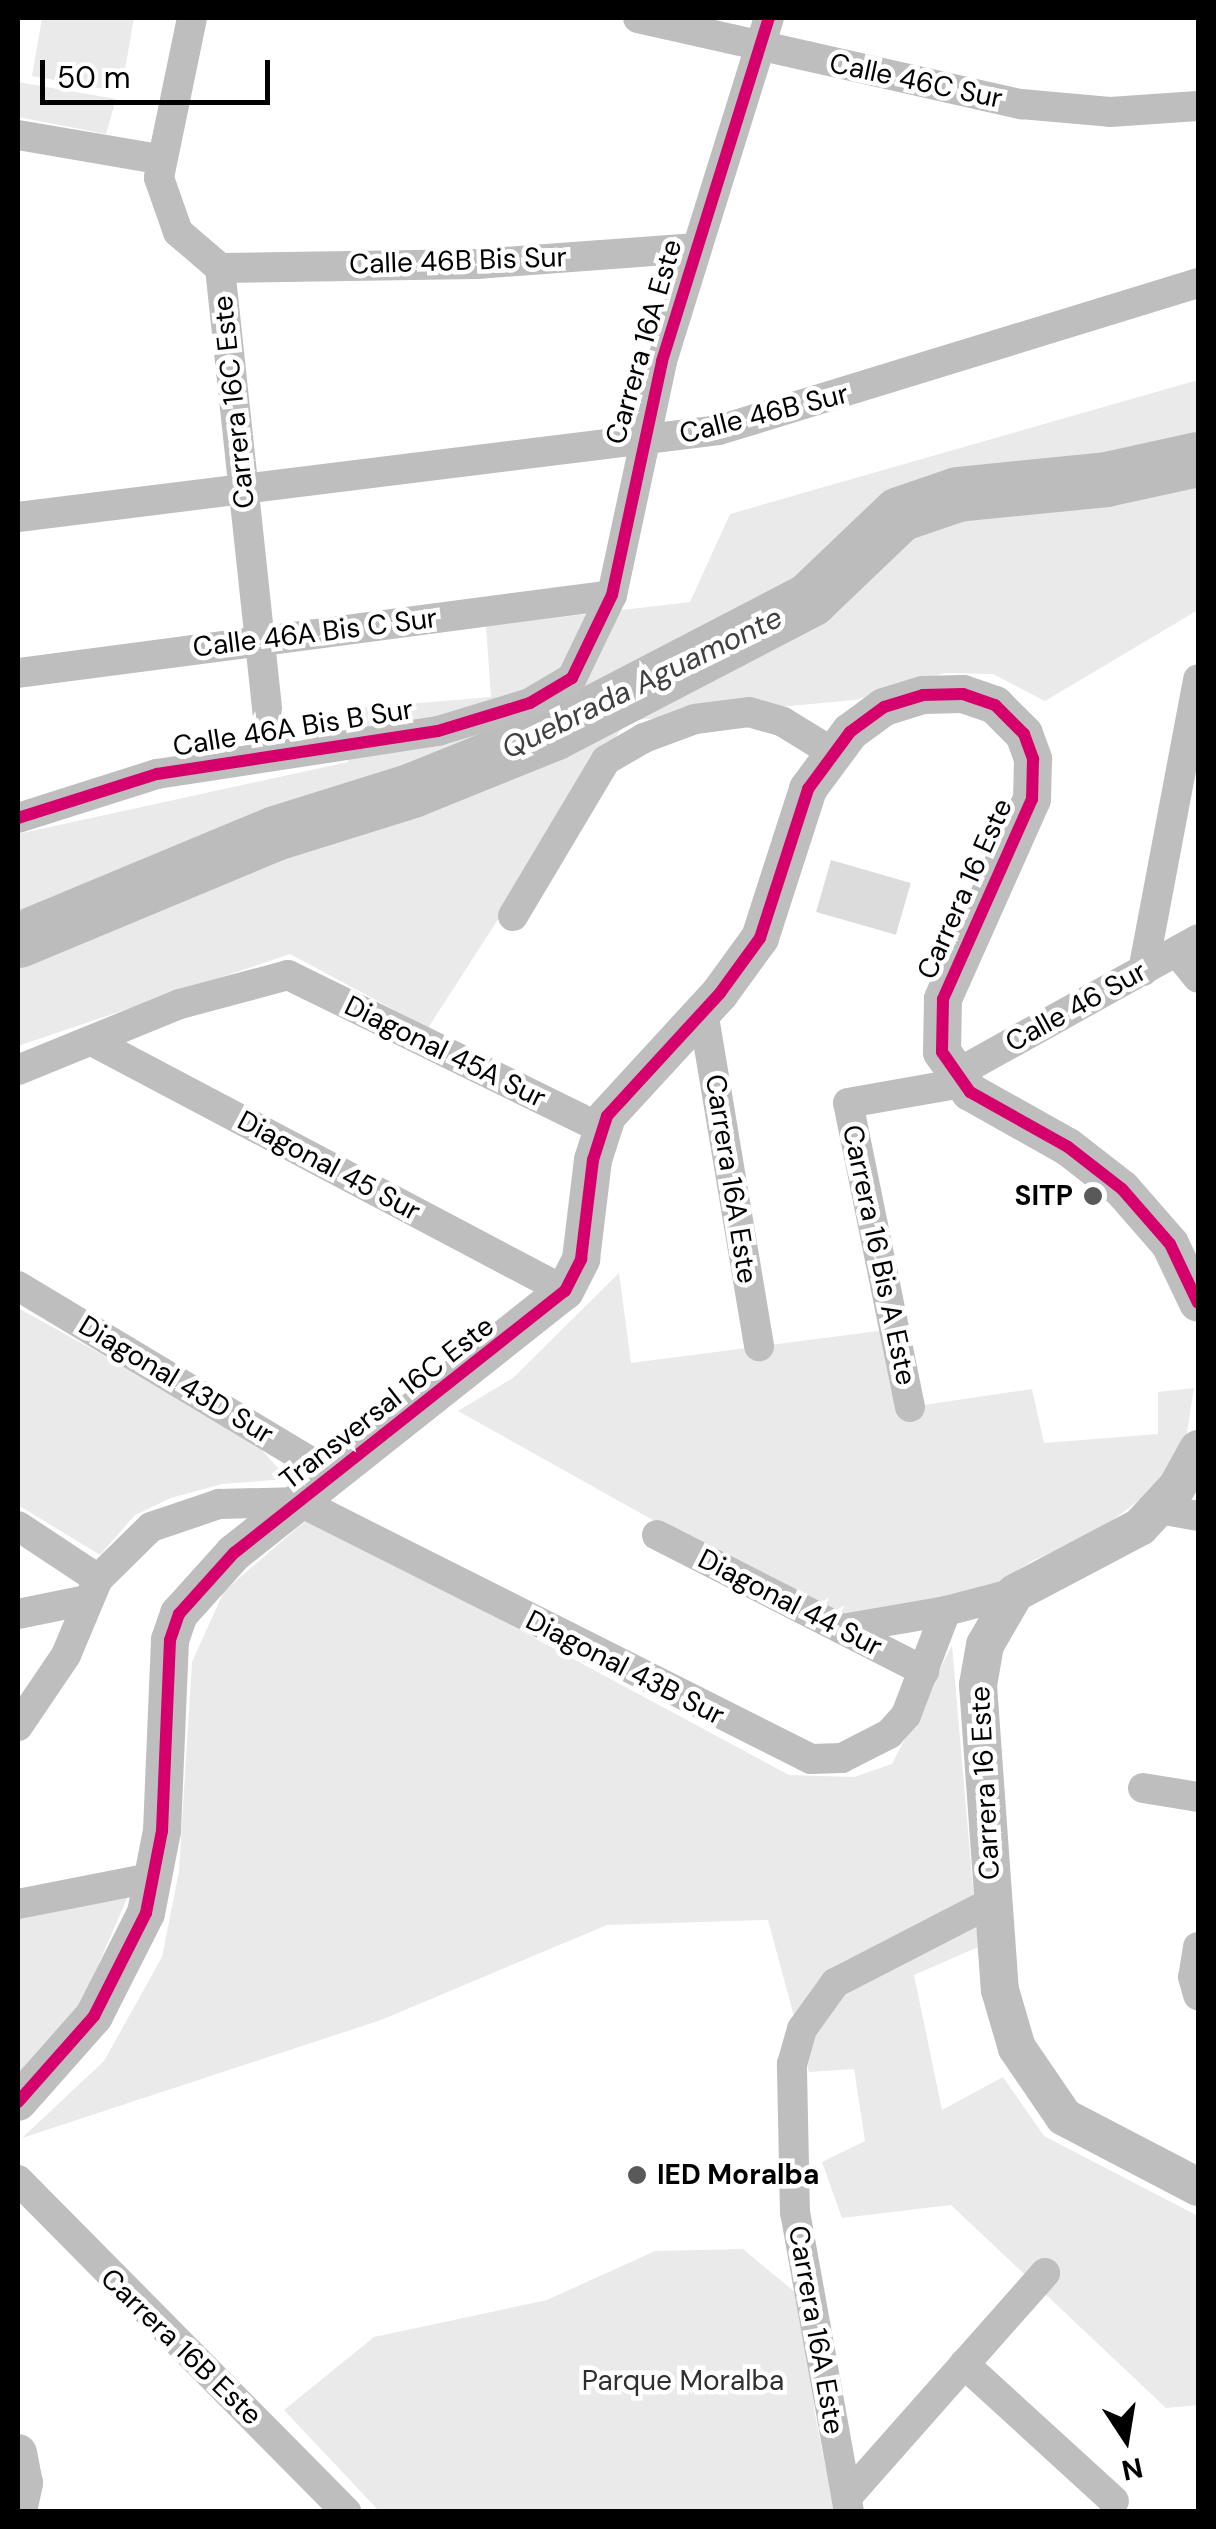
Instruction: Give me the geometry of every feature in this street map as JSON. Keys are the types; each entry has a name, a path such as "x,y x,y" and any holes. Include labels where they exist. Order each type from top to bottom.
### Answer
{"street":[{"name":"Carrera 16C Este","path":"192,18 159,159 162,197 178,232 220,268 272,753"},
{"name":"Calle 46C Sur","path":"638,18 1036,106 1110,112 1198,106"},
{"name":"Carrera 16A Este","path":"572,678 612,595 640,442 696,248 770,18"},
{"path":"18,135 159,159"},
{"name":"Calle 46B Bis Sur","path":"220,268 478,264 696,248"},
{"name":"Calle 46B Sur","path":"18,517 243,486 640,442 797,410 1198,283"},
{"name":"Calle 46A Bis C Sur","path":"18,673 612,595"},
{"name":"Calle 46A Bis B Sur","path":"18,818 157,774 272,753 438,731 530,702 572,678"},
{"path":"1143,971 1198,678"},
{"name":"Transversal 16C Este","path":"18,2102 94,2016 128,1956 155,1877 170,1640 179,1614 234,1552 565,1291 584,1246 601,1128 641,1073 704,1011 760,938 796,818 832,752 866,718 903,700 942,693 983,698"},
{"name":"Carrera 16 Este","path":"958,1079 940,1039 943,999 1035,786 1024,734 983,698"},
{"path":"512,916 606,760 644,738 696,719 749,712 783,722 832,752"},
{"path":"1188,946 1198,978"},
{"name":"Calle 46 Sur","path":"848,1103 958,1079 1188,946"},
{"name":"Diagonal 45A Sur","path":"92,1041 180,1004 288,974 601,1128"},
{"name":"Carrera 16A Este","path":"704,1011 759,1346"},
{"path":"18,1070 92,1041"},
{"name":"Diagonal 45 Sur","path":"92,1041 565,1291"},
{"path":"958,1079 1122,1189 1150,1216 1196,1290"},
{"name":"Carrera 16 Bis A Este","path":"848,1103 910,1407"},
{"name":"Diagonal 43D Sur","path":"18,1286 334,1476"},
{"path":"842,1629 946,1611 1015,1593 1117,1541 1159,1509 1198,1449"},
{"path":"18,1726 66,1655 93,1589 151,1527 219,1504 300,1502"},
{"name":"Diagonal 43B Sur","path":"300,1502 811,1759 842,1758 889,1734 906,1715 946,1611"},
{"path":"1159,1509 1198,1516"},
{"path":"18,1526 93,1589"},
{"name":"Diagonal 44 Sur","path":"657,1535 924,1671"},
{"path":"18,1614 93,1589"},
{"name":"Carrera 16 Este","path":"1015,1593 985,1646 978,1685 1000,1990 1017,2048 1050,2103 1086,2132 1198,2188"},
{"path":"1143,1788 1198,1797"},
{"path":"18,1904 155,1877"},
{"name":"Carrera 16A Este","path":"848,2504 795,2214 789,2100 802,2029 835,1983 858,1966 992,1902"},
{"path":"1196,1986 1198,1946"},
{"name":"Carrera 16B Este","path":"18,2180 347,2512"},
{"path":"848,2504 1045,2273"},
{"path":"964,2364 1114,2501"},
{"path":"18,2453 24,2482 18,2512"}],"green space":[{"path":"42,18 134,18 121,92 32,76"},
{"path":"18,82 116,99 106,134 18,117"},
{"path":"1198,380 1198,610 1045,701 993,674 945,673 855,700 626,721 428,1028 290,954 18,1046 18,834 348,762 349,709 491,697 486,626 690,602 730,514"},
{"path":"619,1273 631,1363 894,1329 910,1407 1032,1389 1044,1443 1158,1434 1158,1392 1194,1388 1185,1445 1155,1488 1097,1532 1032,1561 973,1599 844,1627 458,1411 513,1378"},
{"path":"18,1308 248,1435 288,1479 222,1484 171,1498 135,1515 100,1555 18,1505"},
{"path":"310,1517 789,1775 854,1777 892,1764 952,1645 978,1947 914,1975 942,2110 1003,2077 1044,2136 1198,2216 1198,2405 1166,2408 951,2205 842,2218 822,2162 865,2141 854,2069 809,2072 768,1920 607,1925 381,2020 22,2138 104,2061 162,1957 179,1871 192,1662 224,1591"},
{"path":"129,1894 78,2011 18,2085 18,1916"},
{"name":"Parque Moralba","path":"743,2249 808,2303 814,2409 834,2511 379,2511 284,2410 374,2337 547,2300 655,2251"}],"building":[{"path":"831,860 911,883 896,935 816,912"}],"waterway":[{"name":"Quebrada Aguamonte","path":"18,940 275,833 412,790 553,733 810,599 899,514 957,494 1106,479 1198,459"}],"cycle path":[{"path":"18,818 157,774 438,731 530,703 572,678 612,595 662,361 769,18"},
{"path":"18,2102 94,2016 146,1913 162,1831 170,1640 179,1614 234,1553 565,1291 581,1259 593,1160 607,1116 720,993 760,938 808,789 850,732 884,707 923,695 963,694 995,705 1024,734 1033,759 1032,799 943,999 942,1052 970,1092 1068,1147 1122,1189 1170,1244 1198,1303"}],"place":[{"name":"SITP","path":"1093,1196"},
{"name":"IED Moralba","path":"637,2175"}]}
